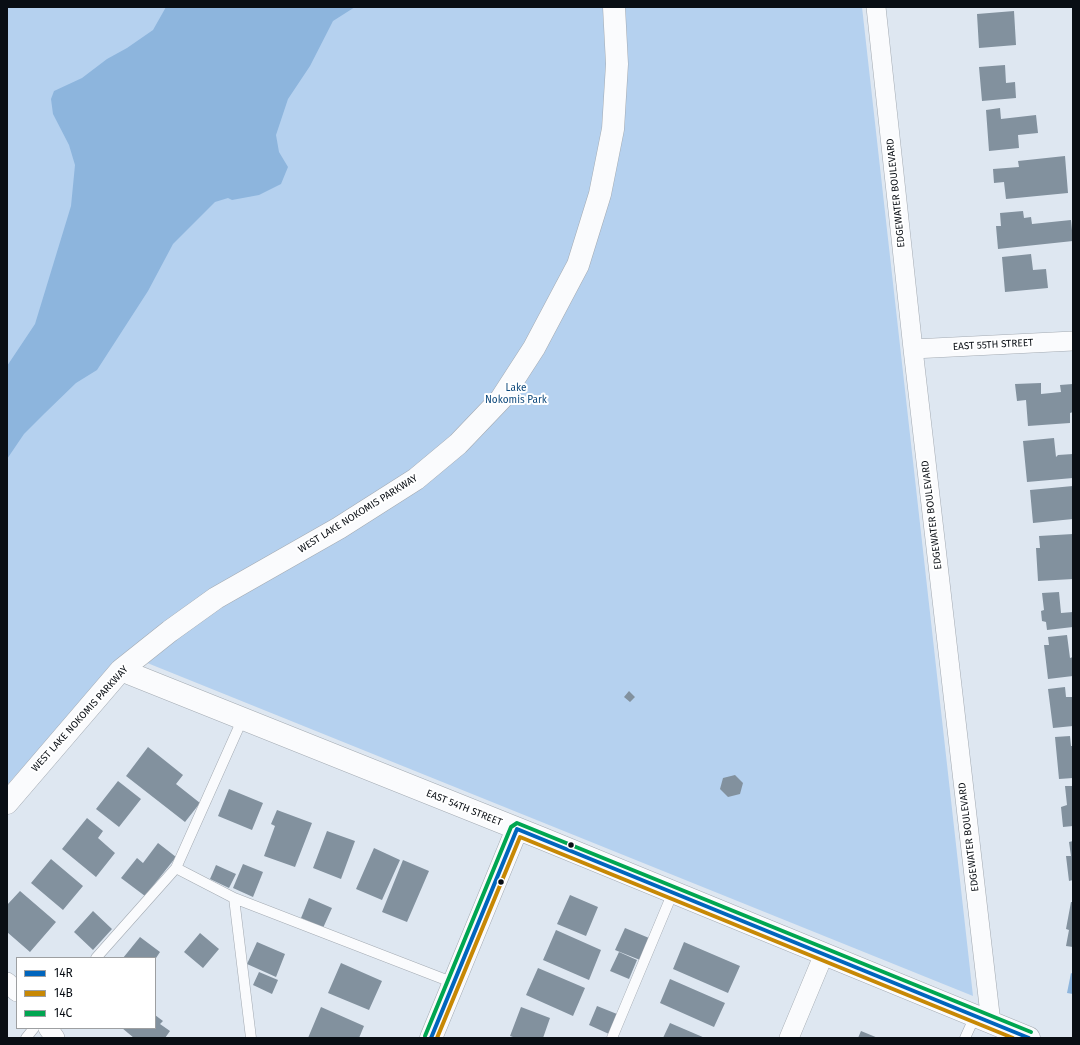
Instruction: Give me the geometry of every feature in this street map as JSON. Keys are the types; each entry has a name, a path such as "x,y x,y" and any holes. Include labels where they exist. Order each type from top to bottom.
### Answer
{"street":[{"name":"WEST LAKE NOKOMIS PARKWAY","path":"7,802 121,670 170,631 216,598 339,528 416,479 458,444 501,399 538,341 578,265 600,194 614,115 617,64 614,7"},
{"name":"EDGEWATER BOULEVARD","path":"876,7 983,1020"},
{"name":"EAST 55TH STREET","path":"913,349 1073,341"},
{"name":"EAST 54TH STREET","path":"121,670 242,720 673,892 1029,1038"},
{"path":"431,1038 517,829"},
{"path":"789,1038 824,954"},
{"path":"7,982 16,991"},
{"path":"49,1029 55,1038"}],"lane":[{"path":"97,957 176,868 242,720"},
{"path":"176,868 234,898 454,983"},
{"path":"612,1038 673,892"},
{"path":"234,898 251,1038"},
{"path":"966,1038 983,1020"},
{"path":"26,1038 33,1029"}],"green space":[{"name":"Lake Nokomis Park","path":"7,7 862,7 973,996 125,654 7,785"}],"shaded area":[{"path":"166,7 355,7 333,21 310,66 288,99 276,135 279,152 288,167 281,184 259,195 232,200 228,198 215,202 173,244 148,291 97,370 76,383 45,413 24,434 7,459 7,366 35,324 71,206 75,165 69,145 53,114 51,99 54,91 82,78 107,59 127,48 153,30"},
{"path":"1071,973 1073,974 1073,994 1067,993"}],"building":[{"path":"1014,11 1016,45 979,48 977,14"},
{"path":"1005,65 1006,83 1015,82 1016,98 982,101 979,67"},
{"path":"1000,108 1001,119 1036,115 1038,133 1018,135 1019,148 989,151 986,110"},
{"path":"1065,156 1068,193 1006,199 1004,182 994,183 993,169 1019,167 1018,161"},
{"path":"1023,211 1024,218 1031,217 1032,224 1071,220 1073,241 998,249 996,226 1001,226 1000,213"},
{"path":"1031,254 1033,270 1046,269 1048,288 1005,292 1002,257"},
{"path":"1041,383 1041,394 1061,392 1060,385 1073,384 1073,412 1070,413 1070,423 1028,426 1026,400 1017,401 1015,384"},
{"path":"1054,438 1056,457 1058,455 1073,454 1073,478 1027,482 1023,441"},
{"path":"1073,486 1073,519 1033,523 1030,490"},
{"path":"1073,534 1073,579 1038,581 1036,548 1040,548 1039,536"},
{"path":"1059,592 1061,613 1073,612 1073,627 1047,630 1046,622 1042,621 1041,611 1044,610 1042,593"},
{"path":"1067,635 1070,658 1073,657 1073,676 1048,679 1044,645 1049,645 1048,637"},
{"path":"1065,687 1066,697 1073,697 1073,726 1053,728 1048,689"},
{"path":"629,691 635,697 630,702 624,697"},
{"path":"1070,736 1071,746 1073,746 1073,778 1059,779 1055,737"},
{"path":"148,747 183,775 176,784 200,803 185,822 126,776"},
{"path":"735,775 743,783 740,794 728,797 720,789 723,778"},
{"path":"118,781 141,799 119,827 96,809"},
{"path":"1065,786 1073,786 1073,826 1063,827 1061,807 1067,805"},
{"path":"229,789 263,803 252,830 218,816"},
{"path":"277,810 312,823 295,867 264,856 275,826 271,824"},
{"path":"87,818 103,831 98,838 115,853 96,877 62,849"},
{"path":"327,831 355,841 341,879 313,868"},
{"path":"1073,841 1073,880 1069,881 1066,856 1071,856 1069,842"},
{"path":"158,843 176,857 145,896 121,878 137,858 143,863"},
{"path":"374,848 400,860 382,900 356,889"},
{"path":"51,859 83,886 63,910 31,883"},
{"path":"403,860 429,871 407,922 382,912"},
{"path":"243,864 263,872 253,897 233,888"},
{"path":"216,865 236,874 229,888 210,879"},
{"path":"20,891 56,922 30,952 7,932 7,905"},
{"path":"570,895 598,907 586,936 557,924"},
{"path":"309,898 332,908 323,928 301,918"},
{"path":"1071,902 1073,902 1073,947 1066,946 1069,930 1066,929"},
{"path":"93,911 112,929 93,950 74,932"},
{"path":"625,928 649,938 640,960 615,950"},
{"path":"556,930 601,950 589,980 543,960"},
{"path":"200,933 219,949 203,968 184,952"},
{"path":"140,937 160,952 156,958 124,957"},
{"path":"257,942 285,954 276,977 247,964"},
{"path":"684,942 740,966 728,993 673,969"},
{"path":"619,952 637,960 629,979 610,971"},
{"path":"341,963 382,981 369,1010 328,993"},
{"path":"538,968 585,988 573,1016 526,995"},
{"path":"259,972 278,980 272,994 253,985"},
{"path":"670,979 725,1003 714,1027 660,1003"},
{"path":"597,1006 617,1014 609,1034 589,1025"},
{"path":"321,1007 364,1026 359,1038 308,1038"},
{"path":"521,1007 550,1018 543,1038 516,1038 510,1036"},
{"path":"156,1016 163,1021 160,1024 170,1031 165,1038 134,1038 123,1029 156,1029"},
{"path":"670,1023 705,1038 663,1038"},
{"path":"861,1031 878,1038 858,1038"}],"transit line":[{"name":"14C","path":"425,1036 511,827 517,823 1031,1032"},
{"name":"14R","path":"517,829 1029,1038"},
{"name":"14R","path":"431,1038 517,829"},
{"name":"14B","path":"437,1038 520,837 1013,1038"}]}
